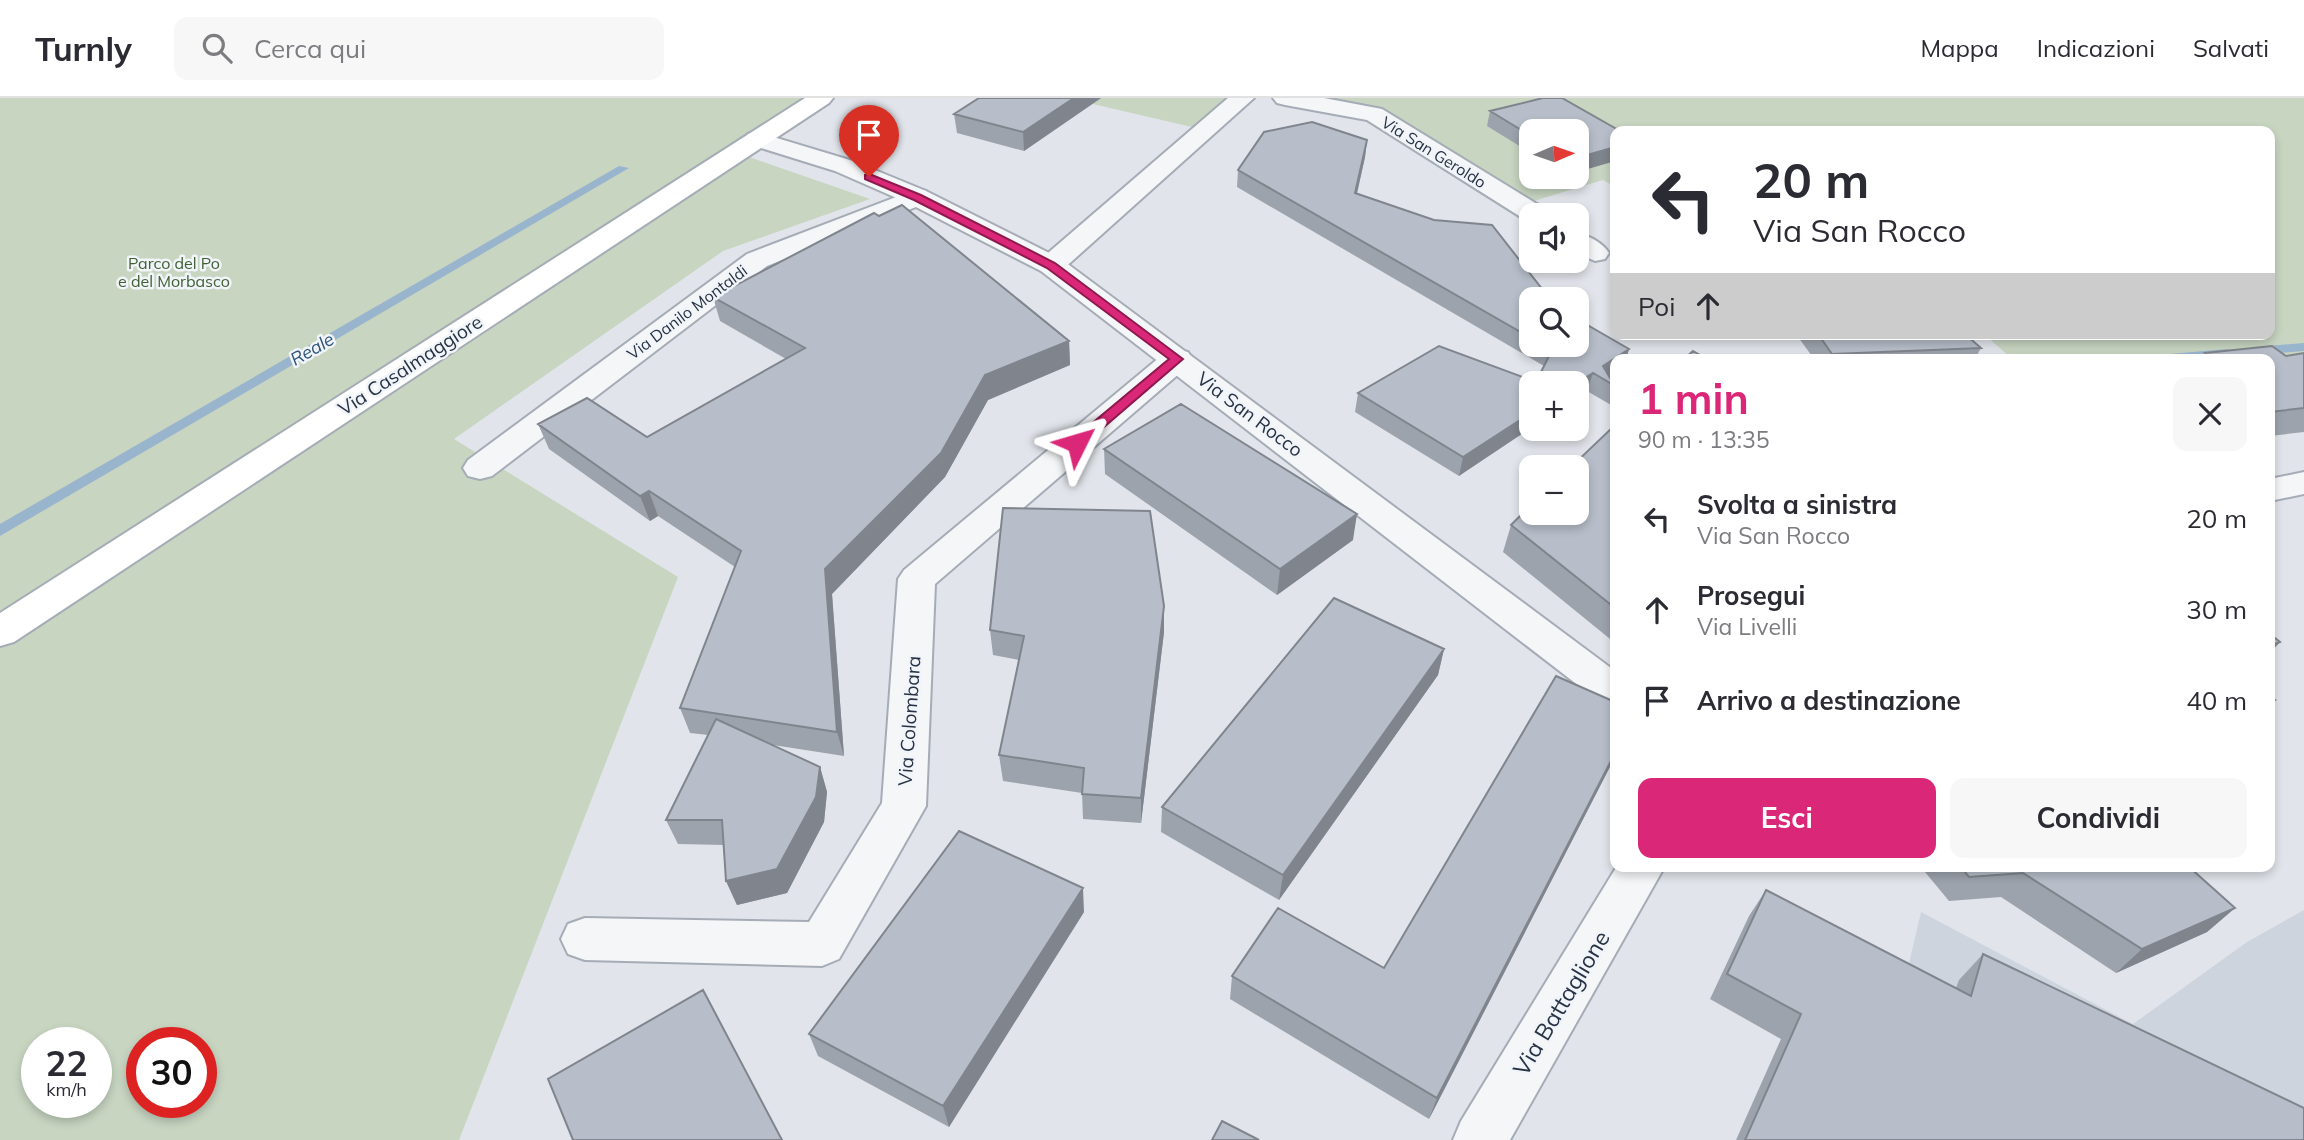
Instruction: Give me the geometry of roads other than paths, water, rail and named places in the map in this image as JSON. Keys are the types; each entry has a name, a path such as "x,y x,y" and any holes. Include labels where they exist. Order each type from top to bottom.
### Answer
{"main road":[{"name":"Via Casalmaggiore","path":"0,632 821,98"}],"street":[{"path":"1051,265 1242,98"},
{"name":"Via San Geroldo","path":"1286,98 1374,114 1519,205"},
{"name":"Via San Rocco","path":"757,139 844,166 917,197 1051,265 1610,688"},
{"name":"Via Danilo Montaldi","path":"480,468 757,260 917,197"},
{"name":"Via Colombara","path":"584,939 822,944 904,806 917,579 1177,359"},
{"path":"2275,489 2304,483"},
{"name":"Via Battaglione","path":"1480,1140 1638,872"}],"waterway":[{"name":"Reale","path":"0,531 623,168"},
{"name":"Reale","path":"2255,351 2304,347"},
{"name":"Reale","path":"2216,354 2227,353"}],"park label":[{"name":"Parco del Po e del Morbasco","path":"174,272"}]}
